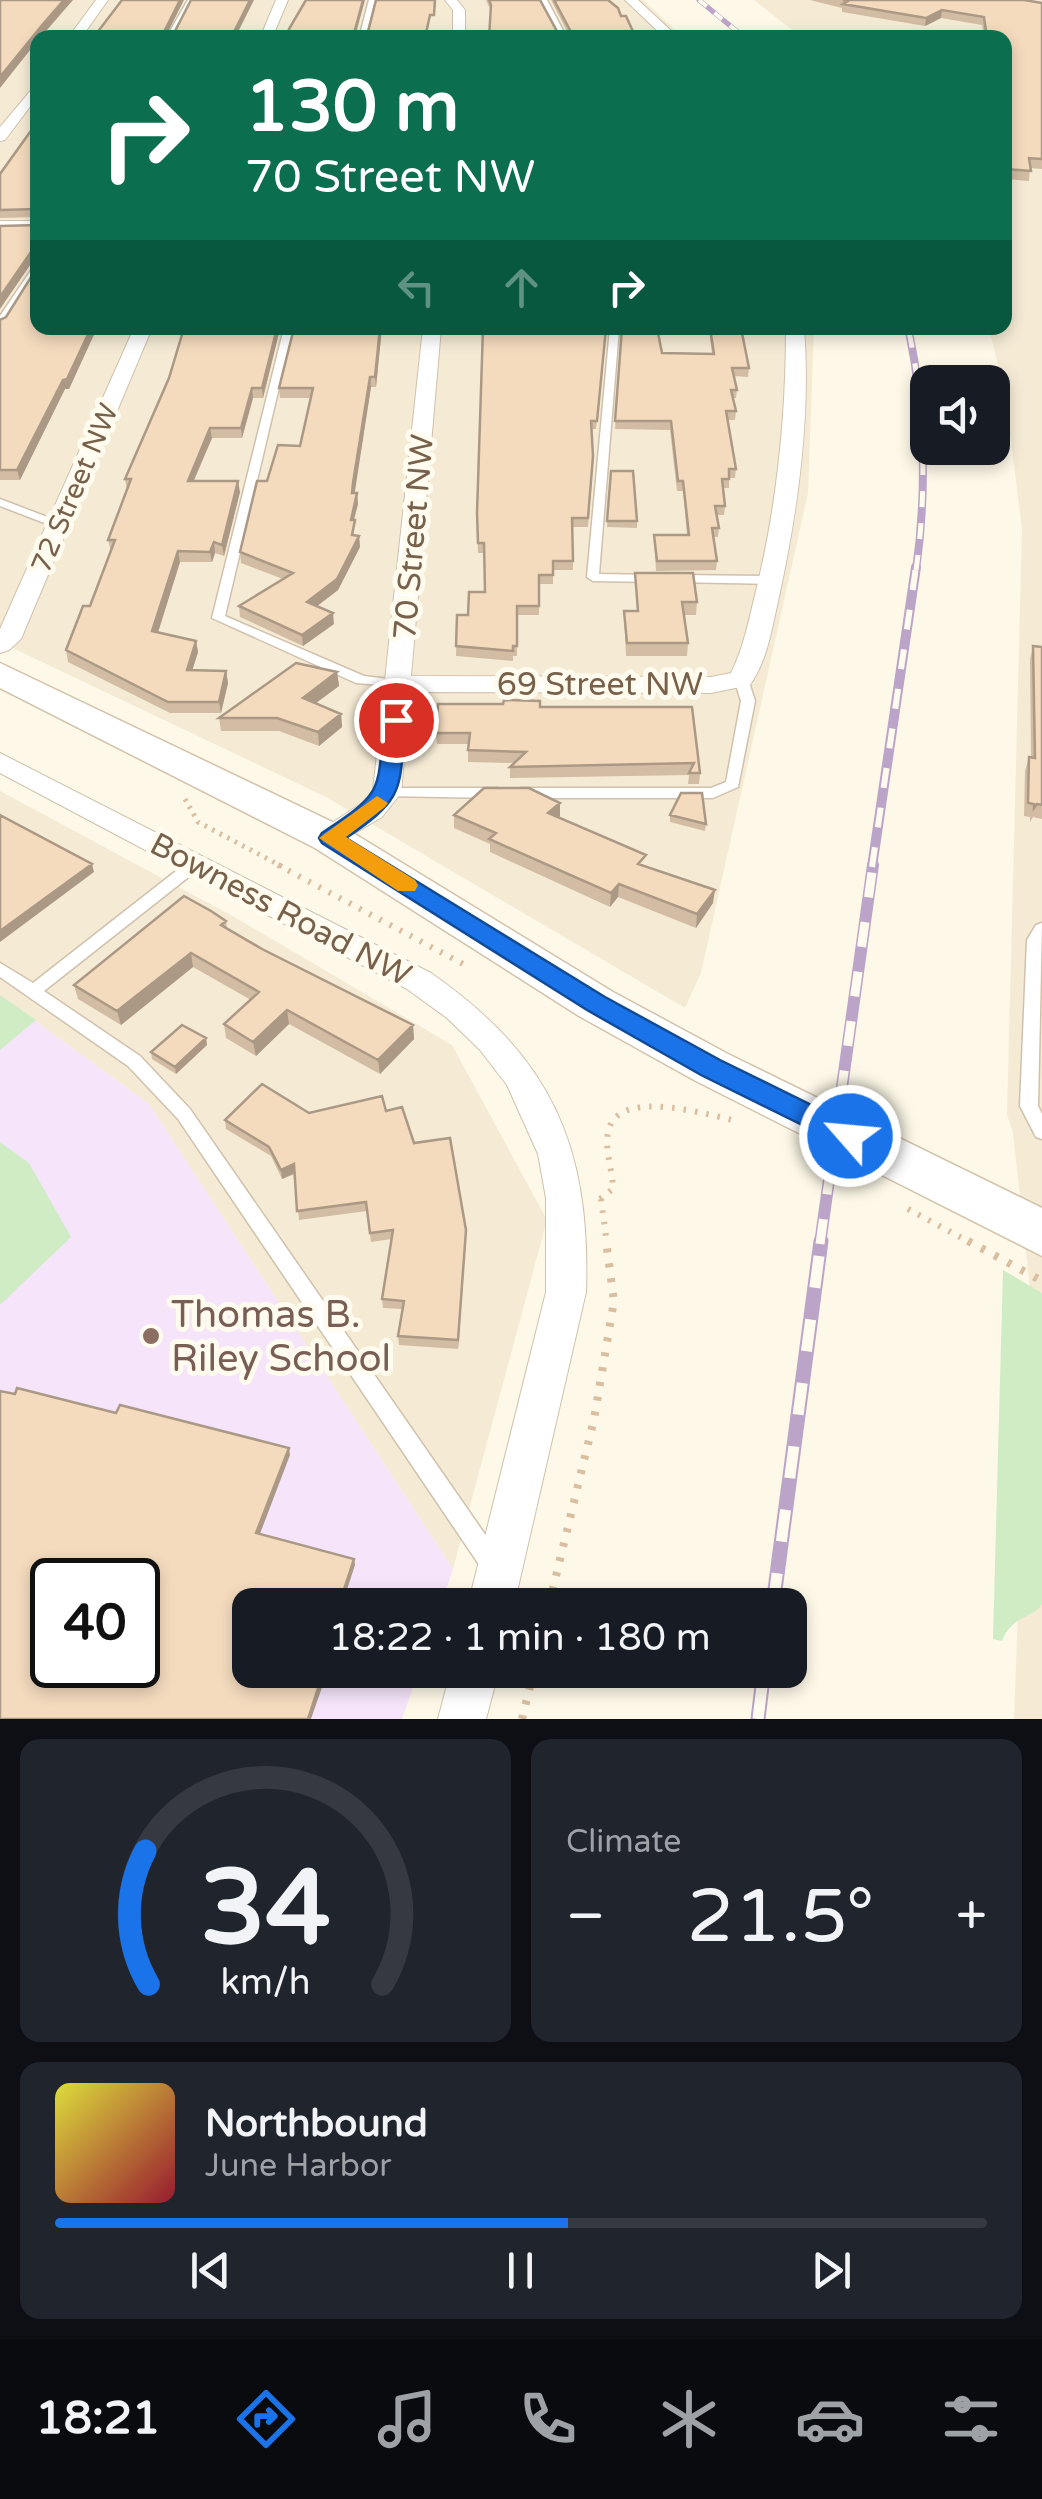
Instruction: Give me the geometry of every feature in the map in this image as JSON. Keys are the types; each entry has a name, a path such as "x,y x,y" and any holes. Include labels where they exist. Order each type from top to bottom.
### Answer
{"street":[{"path":"80,30 102,0"},
{"path":"269,30 282,0"},
{"path":"631,0 663,30"},
{"path":"449,3 459,10 458,30"},
{"path":"2,130 30,96"},
{"path":"0,226 30,226"},
{"name":"72 Street NW","path":"0,645 8,640 140,335"},
{"name":"70 Street NW","path":"387,793 431,335"},
{"name":"69 Street NW","path":"400,684 712,685 740,679 749,665 771,580 788,490 797,376 795,335"},
{"path":"0,674 330,838 596,1004 710,1068 1042,1233"},
{"name":"Bowness Road NW","path":"0,762 446,998 495,1040 530,1095 584,1200"},
{"path":"330,838 372,810 387,793"},
{"path":"495,1588 584,1200"},
{"path":"462,1719 470,1688"}],"lane":[{"path":"174,30 191,0"},
{"path":"364,30 372,0"},
{"path":"544,0 560,30"},
{"path":"0,324 30,275"},
{"path":"286,335 218,618 360,680 400,684"},
{"path":"613,335 593,577 771,580"},
{"path":"0,502 59,526"},
{"path":"387,793 713,793 733,784 748,701 740,679"},
{"path":"35,990 195,864"},
{"path":"1042,929 1034,940 1030,1106 1042,1132"},
{"path":"0,969 134,1061 184,1114 494,1588"}],"path":[{"path":"553,1588 594,1419 614,1301 584,1200 611,1193 614,1184 610,1124 623,1110 663,1107 751,1124"},
{"path":"522,1719 530,1688"}],"shaded area":[{"path":"0,0 643,0 675,30 30,30 30,335 814,335 808,493 701,973 685,1008 326,797 0,642"},
{"path":"754,0 1042,0 1042,1719 1014,1719 1030,1289 1013,1133 1007,1115 1022,529 1010,434 1010,365 998,365 991,335 1012,335 1012,30 792,30"},
{"path":"0,791 236,918 452,1045 547,1220 453,1569 149,1104 0,995"},
{"name":"Thomas B. Riley School","path":"0,995 149,1104 453,1569 447,1588 232,1588 232,1688 413,1688 402,1719 0,1719"}],"green space":[{"path":"0,995 36,1020 0,1050"},
{"path":"0,1142 29,1163 71,1237 0,1305"},
{"path":"1003,1270 1042,1293 1042,1604 1011,1626 1002,1641 993,1639"}],"building":[{"path":"0,0 64,0 38,30 30,30 30,40 0,77"},
{"path":"122,0 180,0 165,30 99,30"},
{"path":"191,0 250,0 235,30 176,30"},
{"path":"306,0 363,0 355,30 289,29"},
{"path":"376,0 435,0 434,15 430,15 427,30 368,30"},
{"path":"489,0 540,0 556,30 489,30"},
{"path":"554,0 608,0 621,16 626,16 632,30 570,30"},
{"path":"843,0 1042,3 1042,159 1029,158 1031,171 1012,170 1012,30 986,30 984,17 942,10 926,18 843,4 848,1"},
{"path":"30,132 30,209 0,210 0,174"},
{"path":"30,225 30,253 0,297 0,226"},
{"path":"30,279 30,335 88,335 17,470 0,470 0,320 6,317"},
{"path":"182,335 275,335 262,388 252,388 241,428 210,428 188,481 238,481 222,545 214,542 210,552 178,551 152,631 196,641 187,670 226,671 219,702 168,702 66,650 83,606 90,606 115,540 108,540 131,479 125,479 169,378"},
{"path":"292,335 379,335 375,377 370,377 353,483 352,493 357,493 352,535 359,536 337,579 307,602 333,613 302,635 239,606 293,573 240,552 257,481 267,481 278,445 300,446 313,388 279,388"},
{"path":"483,335 605,335 597,421 591,421 593,456 588,518 572,518 573,561 553,561 553,575 539,575 539,606 517,606 517,646 513,646 513,651 456,646 457,615 468,615 469,592 485,592 484,543 478,543"},
{"path":"621,335 658,335 662,353 714,354 711,335 742,335 749,368 732,368 737,390 731,390 736,411 726,411 736,469 729,469 729,479 722,479 725,506 715,506 719,528 712,528 717,561 657,561 654,535 689,535 671,421 615,421"},
{"path":"611,471 633,471 637,521 607,521"},
{"path":"635,573 693,573 697,602 682,602 688,643 627,643 624,611 638,611"},
{"path":"1033,646 1042,647 1042,805 1034,808 1034,804 1028,803 1029,757 1035,758"},
{"path":"296,663 337,672 303,698 341,714 318,732 277,718 219,718"},
{"path":"504,700 540,701 540,707 692,707 700,773 689,773 694,763 510,767 526,752 468,750 470,733 436,733 438,704 503,704"},
{"path":"484,788 529,788 560,803 548,813 646,855 638,864 715,890 697,914 619,884 611,893 489,839 496,833 454,815"},
{"path":"681,793 702,793 706,824 670,815"},
{"path":"0,815 92,864 0,931"},
{"path":"184,896 226,921 221,925 262,949 413,1025 378,1060 287,1010 253,1042 224,1024 259,992 191,953 117,1011 74,985"},
{"path":"182,1025 206,1038 175,1067 151,1052"},
{"path":"262,1084 309,1113 382,1096 386,1111 402,1107 414,1143 450,1138 466,1230 458,1340 398,1336 404,1301 382,1299 393,1230 370,1233 366,1202 297,1211 294,1164 281,1170 269,1147 225,1120"},
{"path":"17,1388 116,1413 120,1405 289,1448 256,1533 354,1559 345,1588 232,1588 232,1688 318,1688 308,1719 0,1719 0,1391 15,1394"}],"railway":[{"path":"699,0 735,30"},
{"path":"909,335 923,450 916,570"},
{"path":"872,867 916,567"},
{"path":"820,1244 873,865"},
{"path":"775,1588 821,1241"},
{"path":"758,1719 762,1688"}],"slow traffic":[{"path":"377,803 330,838 406,885"}],"place":[{"name":"Thomas B. Riley School","path":"151,1336"}],"route":[{"path":"396,720 387,793 372,810 330,838 596,1004 710,1068 850,1136"}]}
